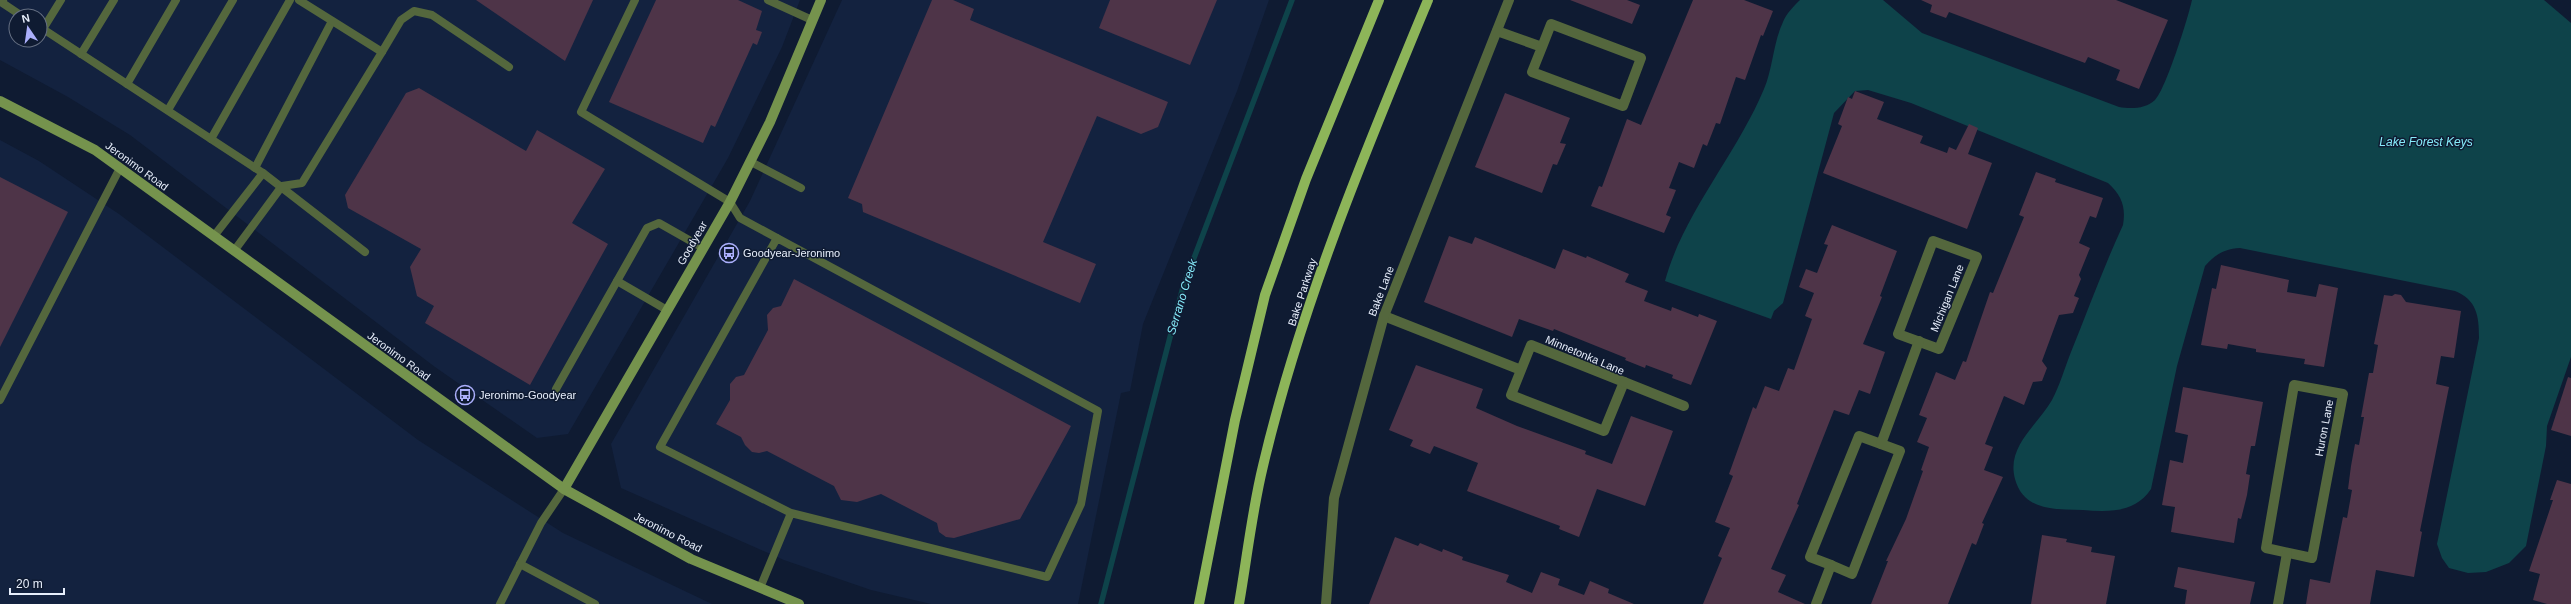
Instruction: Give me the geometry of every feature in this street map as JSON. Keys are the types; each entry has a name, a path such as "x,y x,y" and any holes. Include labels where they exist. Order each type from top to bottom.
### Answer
{"main road":[{"name":"Goodyear","path":"564,489 730,202 751,162 821,0"},
{"path":"1199,604 1235,420 1265,295 1309,172 1379,0"},
{"name":"Bake Parkway","path":"1239,604 1263,466 1308,309 1348,195 1428,0"},
{"name":"Jeronimo Road","path":"0,101 95,150 564,489 684,555 799,604"}],"street":[{"name":"Bake Lane","path":"1326,604 1334,498 1384,316 1508,0"},
{"path":"1551,24 1641,58 1623,106 1532,72 1542,47 1551,24"},
{"path":"1496,31 1542,47"},
{"name":"Michigan Lane","path":"1933,241 1977,257 1939,349 1919,341 1898,334 1933,241"},
{"path":"1384,316 1521,370"},
{"name":"Michigan Lane","path":"1880,444 1919,341"},
{"name":"Minnetonka Lane","path":"1531,345 1624,382 1604,431 1512,395 1521,370 1531,345"},
{"path":"1624,382 1684,406"},
{"name":"Huron Lane","path":"2294,385 2343,394 2312,558 2287,553 2266,548 2294,385"},
{"path":"1859,436 1900,451 1852,574 1831,566 1810,557 1859,436"},
{"path":"2278,604 2287,553"},
{"path":"1816,604 1831,566"}],"lane":[{"path":"3,0 1,2 10,8"},
{"path":"48,18 61,0"},
{"path":"81,54 114,0"},
{"path":"127,84 176,0"},
{"path":"168,110 233,0"},
{"path":"211,139 290,0"},
{"path":"299,0 382,52"},
{"path":"635,0 581,112 730,202 740,218 1098,411 1080,504 1047,577 791,513 660,447 777,238"},
{"path":"768,0 812,20"},
{"path":"234,251 282,186 302,183 402,20 414,11 432,15 509,67"},
{"path":"256,168 332,21"},
{"path":"48,33 256,168 282,186 365,252"},
{"path":"751,162 801,188"},
{"path":"0,400 120,168"},
{"path":"214,236 263,173"},
{"path":"556,389 646,228 659,223 704,248"},
{"path":"616,281 667,310"},
{"path":"500,604 541,523 564,489"},
{"path":"760,588 791,513"},
{"path":"520,564 595,604"}],"shaded area":[{"path":"0,0 800,0 782,47 728,158 568,434 537,438 435,367 130,135 68,97 0,60"},
{"path":"842,0 1269,0 1237,91 1143,324 1130,391 1121,393 1078,604 931,604 871,590 784,560 621,488 611,444 750,201"},
{"path":"0,140 39,161 119,214 418,440 563,533 712,604 0,604"}],"water":[{"name":"Lake Forest Keys","path":"1800,0 1883,0 1922,33 2119,107 2133,108 2143,107 2151,103 2160,93 2176,53 2192,0 2544,0 2571,23 2571,357 2547,426 2546,446 2526,546 2509,563 2486,572 2468,573 2449,568 2442,558 2437,544 2479,338 2477,316 2468,299 2455,291 2240,248 2221,253 2205,266 2177,366 2151,489 2145,497 2129,507 2112,511 2052,508 2033,503 2026,498 2019,490 2015,479 2013,467 2015,456 2025,436 2046,409 2058,388 2096,288 2123,225 2124,213 2122,202 2120,197 2108,183 1911,103 1868,90 1855,91 1834,113 1783,303 1774,311 1771,319 1665,281 1673,256 1684,232 1753,113 1767,81 1777,38 1784,19"}],"building":[{"path":"476,0 593,0 565,61"},
{"path":"656,0 738,0 762,11 756,30 762,32 757,45 753,43 715,127 711,125 703,143 609,102"},
{"path":"932,0 953,0 974,9 970,20 1168,102 1158,127 1141,134 1097,116 1043,242 1096,264 1080,303 863,212 862,204 848,198"},
{"path":"1110,0 1217,0 1190,65 1099,28"},
{"path":"1570,0 1627,0 1640,5 1632,24"},
{"path":"1693,0 1744,0 1773,11 1763,36 1761,35 1745,80 1736,77 1720,124 1716,123 1707,146 1703,144 1694,168 1679,162 1669,188 1676,190 1666,215 1671,217 1664,233 1591,206 1599,186 1602,187 1627,119 1641,125"},
{"path":"1921,0 2116,0 2168,20 2139,89 2116,80 2120,70 2088,57 2085,63 1949,12 1946,18 1930,12 1932,5"},
{"path":"419,88 526,151 537,130 605,169 572,223 608,244 530,385 425,323 434,306 417,296 410,267 421,249 348,208 345,195 406,93"},
{"path":"1855,91 1884,102 1877,119 1923,136 1920,143 1947,153 1949,147 1956,150 1969,124 1978,128 1968,154 1992,163 1967,229 1823,173 1842,126 1838,124 1848,97 1852,99"},
{"path":"1505,93 1570,118 1560,143 1566,144 1557,165 1553,164 1542,193 1475,167"},
{"path":"2036,172 2056,179 2055,182 2103,198 2096,218 2090,216 2079,243 2090,248 2079,275 2081,279 2074,296 2079,298 2073,313 2059,315 2042,361 2047,368 2042,381 2033,382 2024,405 2004,396 1985,444 1993,447 1984,470 2003,477 1982,523 1984,524 1976,545 1972,543 1948,604 1871,604 1888,561 1886,561 1906,519 1923,471 1921,470 1929,447 1917,442 1927,418 1919,415 1936,372 1955,380 1963,361 1966,362 1990,292 1993,293 2024,217 2019,215"},
{"path":"0,177 68,212 0,347"},
{"path":"1832,225 1897,251 1880,296 1882,297 1863,344 1885,352 1870,394 1859,390 1849,415 1834,410 1797,504 1799,505 1771,569 1786,575 1778,592 1805,604 1703,604 1722,558 1718,556 1730,528 1715,522 1733,476 1729,474 1753,407 1756,409 1765,386 1779,391 1788,368 1794,370 1812,319 1805,316 1814,293 1799,287 1806,269 1817,273 1828,245 1824,244"},
{"path":"1449,236 1472,244 1475,237 1555,269 1563,249 1586,258 1587,256 1629,274 1625,282 1648,291 1644,301 1671,311 1672,307 1698,317 1699,314 1717,321 1691,385 1672,378 1673,375 1646,365 1645,368 1625,360 1626,358 1554,329 1553,331 1519,319 1512,337 1424,302"},
{"path":"2221,265 2289,280 2287,292 2316,297 2319,284 2338,288 2324,367 2304,364 2305,359 2256,352 2256,349 2228,344 2227,349 2201,345 2212,288 2216,289"},
{"path":"794,279 1071,426 1020,519 954,538 946,537 939,532 937,523 881,494 857,502 841,500 834,486 767,451 759,453 752,452 745,445 741,437 716,424 730,400 730,384 736,377 744,375 768,330 767,315 773,308 781,306"},
{"path":"2395,294 2401,295 2406,302 2461,311 2454,358 2441,356 2436,384 2449,387 2420,531 2422,532 2414,577 2376,570 2370,604 2306,604 2310,579 2330,583 2343,517 2347,518 2352,490 2348,489 2351,466 2355,444 2359,445 2364,417 2361,417 2369,373 2373,373 2378,345 2374,344 2384,295 2392,296"},
{"path":"1416,365 1483,389 1476,408 1517,426 1586,451 1585,454 1612,464 1631,416 1673,431 1645,506 1597,489 1579,537 1559,529 1560,526 1467,491 1478,463 1434,446 1430,454 1410,446 1413,440 1389,430"},
{"path":"2568,377 2571,378 2571,436 2551,430"},
{"path":"2183,387 2263,402 2255,446 2251,446 2246,474 2250,475 2247,495 2241,519 2238,518 2234,543 2171,532 2175,507 2162,505 2170,460 2183,463 2188,435 2175,432"},
{"path":"2557,480 2571,484 2571,604 2547,604 2533,600 2540,574 2529,571 2553,500 2550,500"},
{"path":"2042,535 2067,539 2066,542 2092,547 2091,552 2115,556 2106,604 2031,604"},
{"path":"1395,537 1418,546 1420,543 1442,552 1443,549 1463,557 1462,560 1509,575 1506,582 1532,593 1541,572 1560,579 1558,585 1584,595 1590,581 1609,589 1608,593 1634,604 1369,604"},
{"path":"2178,567 2255,582 2250,604 2185,604 2187,590 2174,587"}],"waterway":[{"name":"Serrano Creek","path":"1101,604 1183,287 1292,0"}],"place":[{"name":"Goodyear-Jeronimo","path":"729,253"},
{"name":"Jeronimo-Goodyear","path":"465,395"}]}
